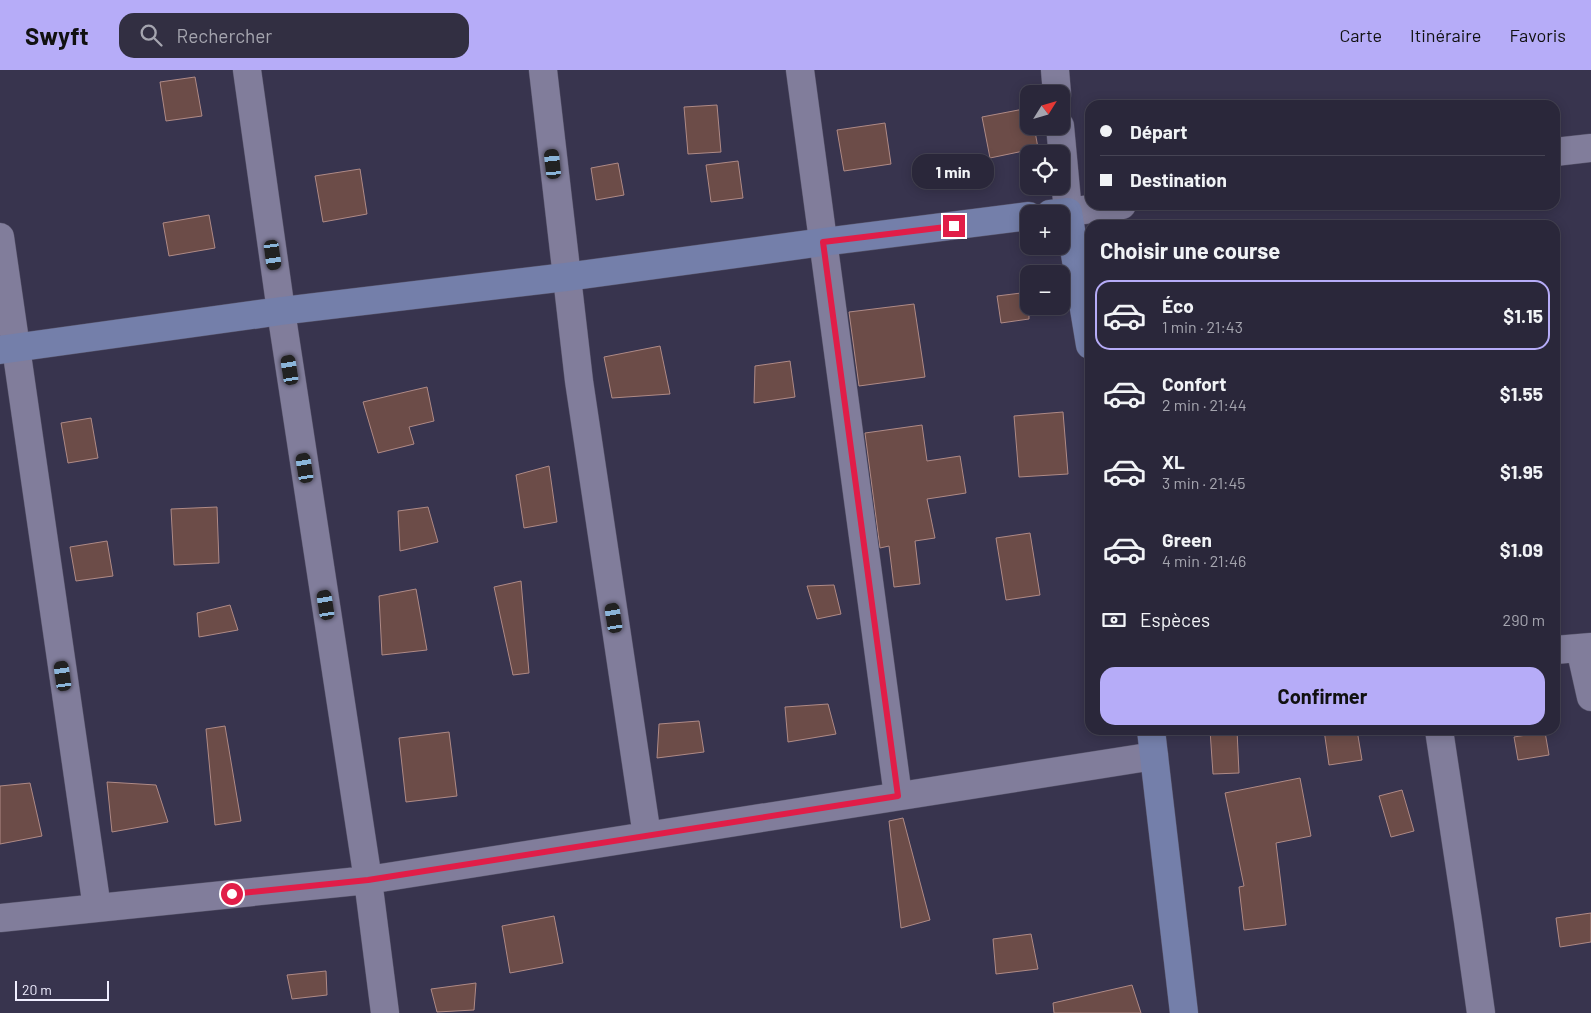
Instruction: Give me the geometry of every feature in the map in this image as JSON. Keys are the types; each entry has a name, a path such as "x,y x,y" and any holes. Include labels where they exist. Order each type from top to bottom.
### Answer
{"street":[{"path":"247,70 281,311 368,880 385,1013"},
{"path":"543,70 578,381 647,836"},
{"path":"800,70 898,796"},
{"path":"1055,70 1056,85"},
{"path":"1059,205 1060,135"},
{"path":"1560,151 1591,148"},
{"path":"1070,212 1085,210"},
{"path":"8,349 281,311 566,277 1020,217"},
{"path":"0,237 8,349 97,908"},
{"path":"1069,255 1085,324"},
{"path":"1575,648 1591,697"},
{"path":"1440,735 1480,1013"},
{"path":"0,918 368,880 898,796 1152,743 1184,1013"}],"building":[{"path":"195,77 202,116 166,121 160,82"},
{"path":"717,105 721,152 688,154 684,107"},
{"path":"1020,110 1020,135 1036,135 1037,145 1020,145 1020,152 990,158 982,117"},
{"path":"885,123 891,164 844,171 837,130"},
{"path":"738,161 743,198 711,202 706,165"},
{"path":"618,163 624,195 596,200 591,168"},
{"path":"360,169 367,214 323,222 315,176"},
{"path":"209,215 215,248 169,256 163,223"},
{"path":"1020,293 1020,315 1029,315 1029,319 1001,323 997,296"},
{"path":"914,304 925,377 859,386 849,312"},
{"path":"660,346 670,394 612,398 604,357"},
{"path":"790,361 795,397 754,403 755,366"},
{"path":"427,387 434,421 409,427 414,444 378,453 363,402"},
{"path":"1063,412 1068,474 1019,477 1014,416"},
{"path":"91,418 98,458 68,463 61,423"},
{"path":"922,425 927,461 960,456 966,493 927,499 935,538 915,541 920,584 894,587 889,546 880,548 865,433"},
{"path":"549,466 557,522 524,528 516,475"},
{"path":"217,507 219,563 174,565 171,509"},
{"path":"428,507 438,542 400,551 398,511"},
{"path":"1030,533 1040,595 1006,600 996,538"},
{"path":"107,541 113,576 76,581 70,547"},
{"path":"521,581 529,673 513,675 494,587"},
{"path":"834,585 841,614 817,619 807,586"},
{"path":"416,589 427,650 382,655 379,596"},
{"path":"230,605 238,630 199,637 197,613"},
{"path":"828,704 836,734 788,742 785,707"},
{"path":"699,721 704,752 657,758 659,724"},
{"path":"225,726 241,821 215,825 206,729"},
{"path":"449,732 457,796 406,802 399,738"},
{"path":"1210,735 1237,735 1239,773 1213,774"},
{"path":"1325,735 1358,735 1362,760 1329,765"},
{"path":"1546,735 1549,755 1518,760 1514,737"},
{"path":"1300,778 1311,836 1276,843 1286,925 1244,930 1239,887 1244,886 1225,793"},
{"path":"107,782 156,785 168,822 112,832"},
{"path":"30,783 42,836 0,844 0,786"},
{"path":"1402,790 1414,831 1391,837 1379,796"},
{"path":"903,818 930,920 901,928 889,821"},
{"path":"1591,913 1591,942 1560,947 1556,918"},
{"path":"554,916 563,963 510,973 502,926"},
{"path":"1031,934 1038,969 996,974 993,939"},
{"path":"326,971 327,995 292,999 287,975"},
{"path":"476,983 474,1010 437,1012 431,989"},
{"path":"1132,985 1141,1013 1054,1013 1053,1003"}],"route":[{"path":"232,894 368,880 898,796 823,242 954,226"}]}
